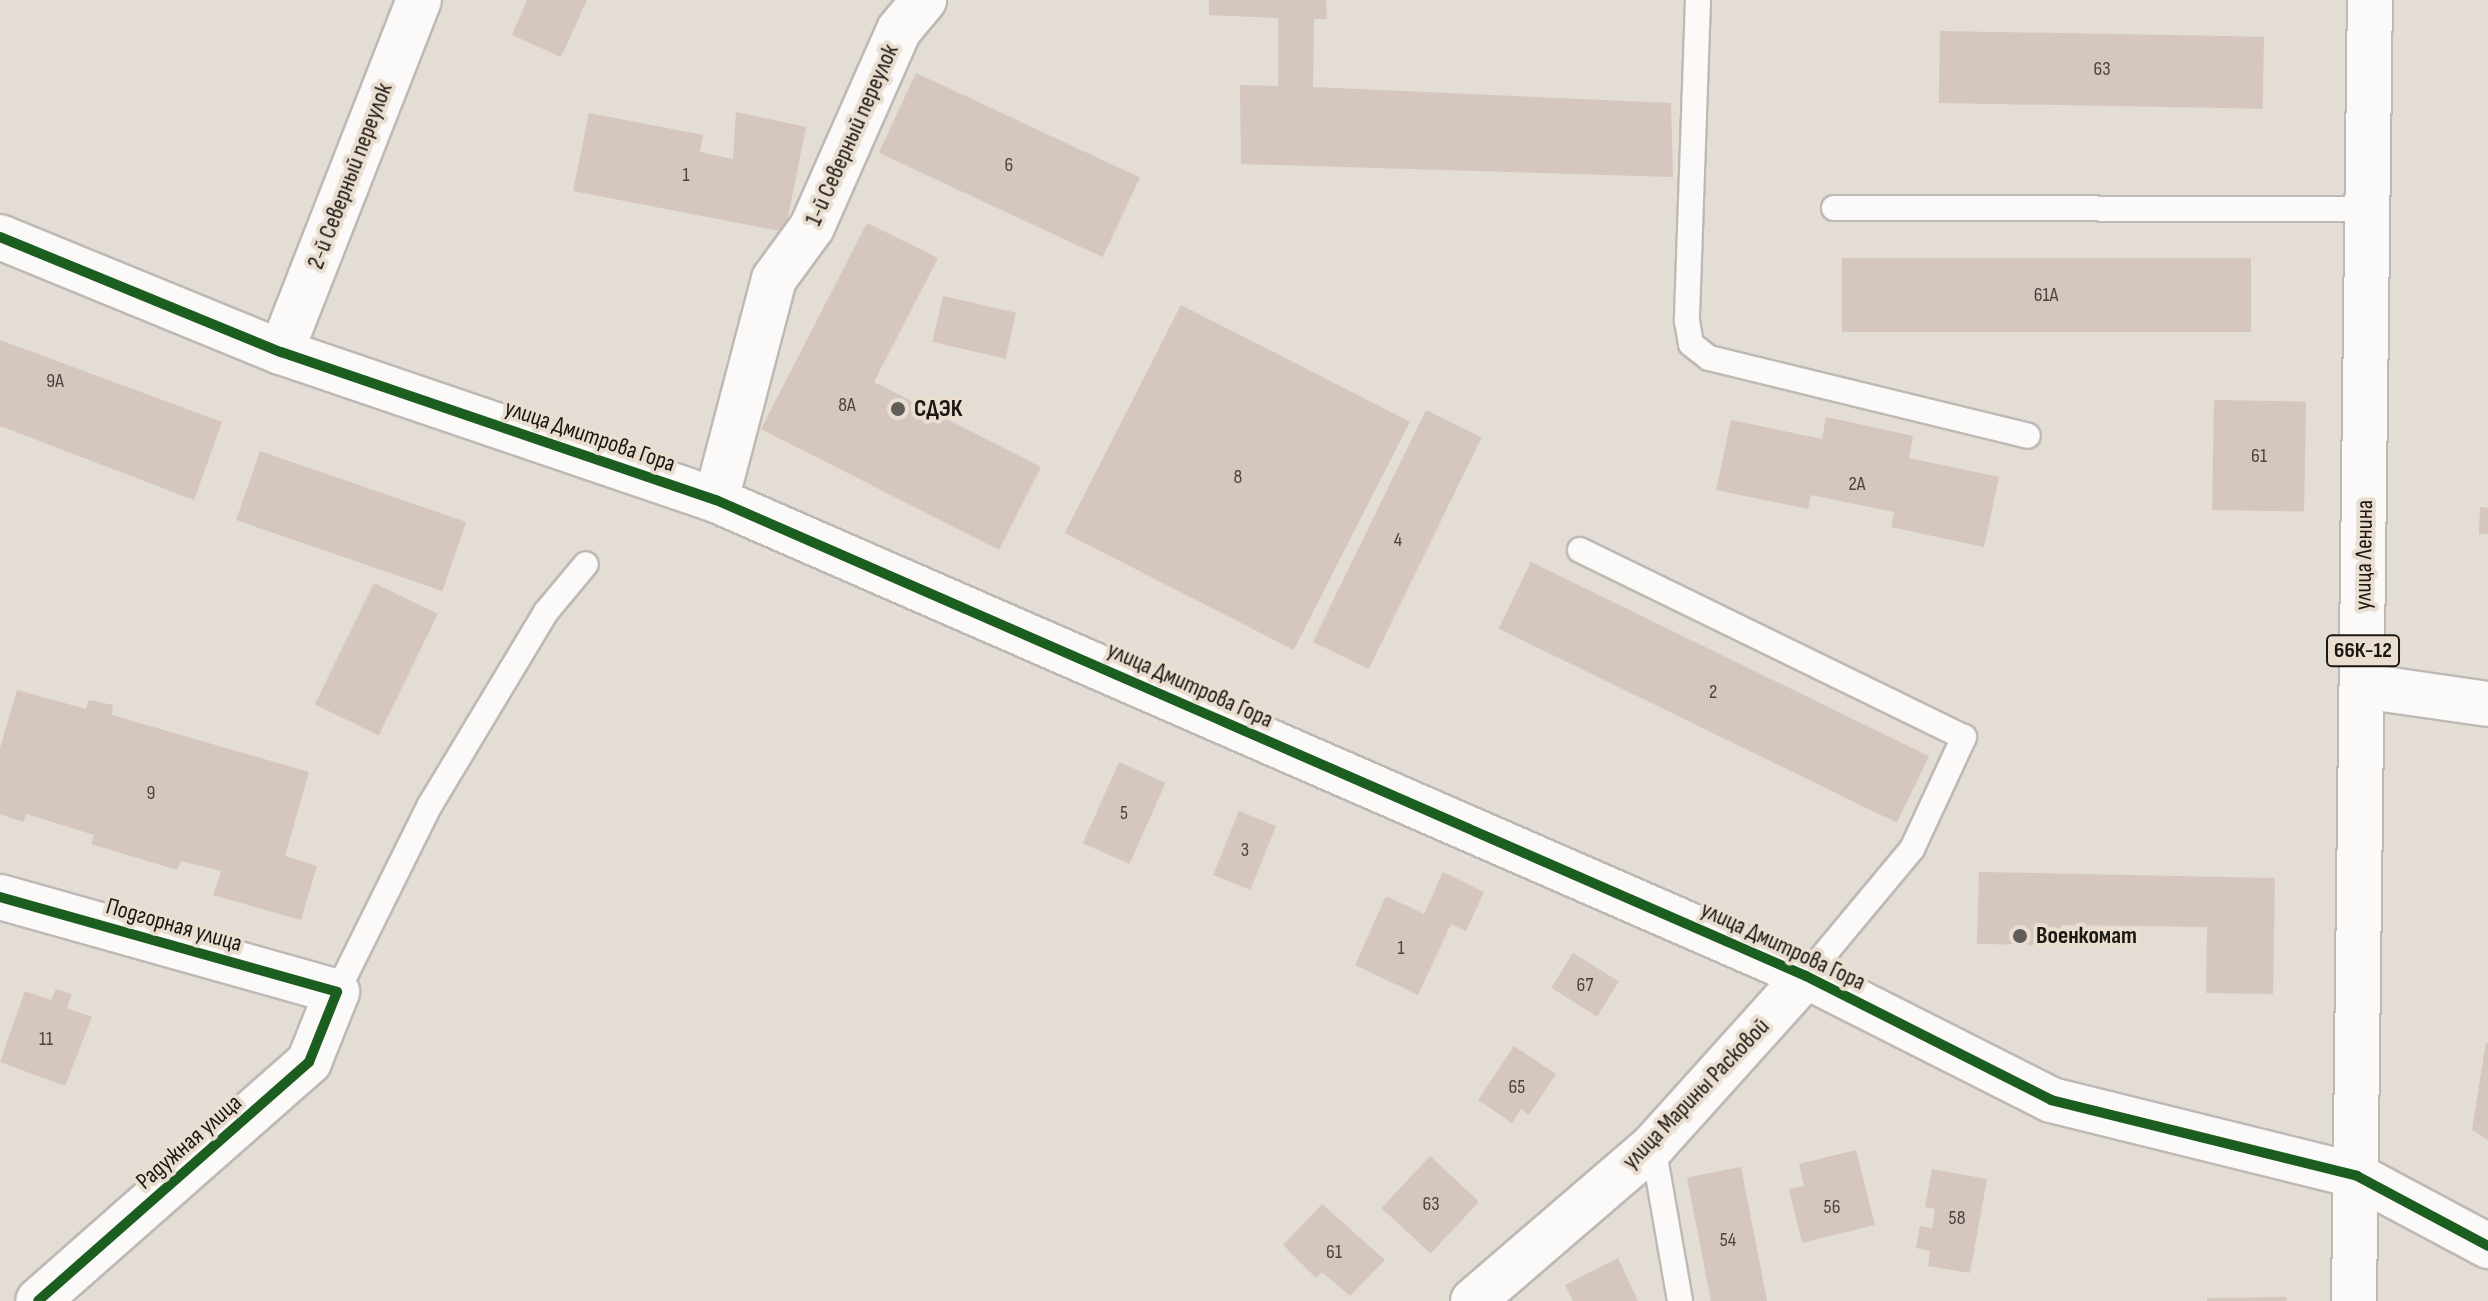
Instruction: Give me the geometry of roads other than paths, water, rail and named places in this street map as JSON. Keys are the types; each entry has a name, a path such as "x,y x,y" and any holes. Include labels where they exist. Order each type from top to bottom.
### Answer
{"street":[{"name":"2-й Северный переулок","path":"281,352 419,0"},
{"name":"1-й Северный переулок","path":"716,500 774,279 812,227 899,30 924,0"},
{"name":"улица Ленина","path":"2354,1301 2370,0"},
{"name":"улица Дмитрова Гора","path":"0,237 281,352 716,500 1806,976 2051,1100 2357,1176 2488,1246"},
{"path":"2363,686 2488,704"},
{"name":"Подгорная улица","path":"0,897 337,992"},
{"name":"улица Марины Расковой","path":"1473,1301 1653,1146 1806,976"},
{"name":"Радужная улица","path":"38,1301 309,1062 337,992"}],"lane":[{"path":"1698,0 1687,321 1691,344 1709,358 2028,436"},
{"path":"1834,208 2368,209"},
{"path":"1580,550 1964,737 1912,849 1806,976"},
{"path":"337,992 430,805 546,612 586,564"},
{"path":"1653,1146 1680,1301"}],"place":[{"name":"СДЭК","path":"898,409"},
{"name":"Военкомат","path":"2020,936"}]}
